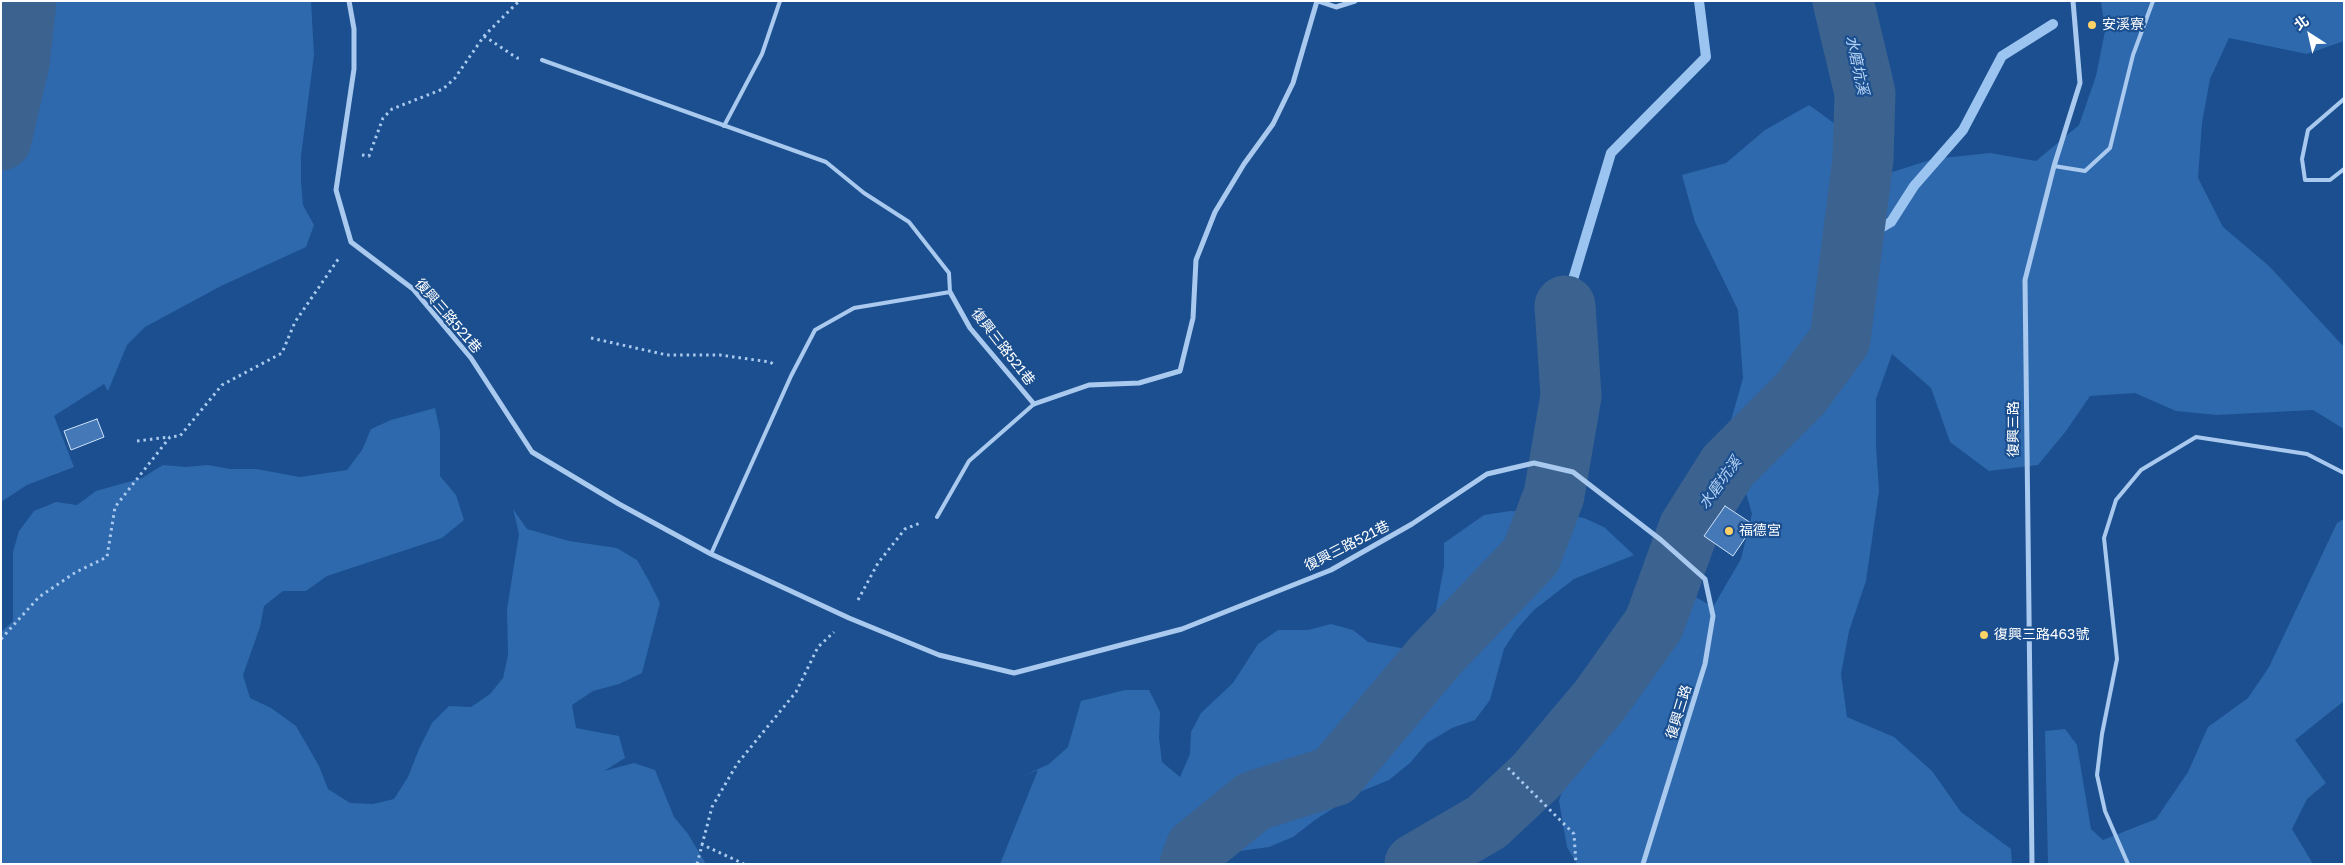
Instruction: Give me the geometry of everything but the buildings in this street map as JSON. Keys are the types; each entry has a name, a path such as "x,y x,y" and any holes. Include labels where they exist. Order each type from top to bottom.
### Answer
{"street":[{"path":"349,1 354,29 354,69 340,151 336,190 352,242"},
{"path":"1318,1 1336,7 1355,1"},
{"name":"復興三路521巷","path":"950,292 970,328 1034,404 1089,385 1139,382 1180,371 1193,318 1196,260 1215,212 1244,164 1273,124 1293,83 1318,1"},
{"name":"復興三路","path":"2032,864 2024,280 2054,166 2080,83 2073,1"},
{"name":"復興三路521巷","path":"352,242 413,289 471,358 532,452 619,504 711,554 848,618 939,655 1014,673 1182,629 1331,570 1412,524 1487,474 1534,462 1573,472 1661,540"},
{"name":"復興三路","path":"1643,864 1705,664 1713,616 1705,579 1661,540"}],"lane":[{"path":"724,126 762,54 780,1"},
{"path":"2054,166 2085,171 2110,148 2133,55 2153,1"},
{"path":"542,60 826,162 864,193 909,222 949,273 950,292 854,308 815,330 791,376 711,554"},
{"path":"2344,99 2308,130 2302,159 2305,180 2330,180 2344,169"},
{"path":"937,517 969,461 1034,404"},
{"path":"2128,864 2105,811 2097,775 2102,734 2117,659 2104,538 2116,500 2141,470 2196,437 2307,454 2344,473"}],"path":[{"path":"340,151 369,156 384,118 392,109 443,89 454,78 484,36 519,1"},
{"path":"484,36 517,58 542,60"},
{"path":"137,441 180,436 222,384 282,352 295,322 352,242"},
{"path":"591,338 667,355 720,355 770,362 791,376"},
{"path":"1,639 39,597 76,572 107,558 115,507 170,437"},
{"path":"697,864 712,807 737,764 796,692 818,647 848,618 878,563 905,529 937,517"},
{"path":"1508,768 1574,834 1576,864"},
{"path":"701,844 744,864"}],"shaded area":[{"path":"19,1 311,1 314,55 301,156 301,182 303,205 314,225 306,247 221,286 145,327 127,345 108,391 104,384 54,416 74,467 27,485 1,502 1,108 10,66"},
{"path":"2101,1 2344,1 2344,41 2307,54 2229,38 2210,79 2202,123 2198,178 2223,227 2269,266 2344,347 2344,429 2313,410 2217,415 2176,411 2135,393 2090,396 2066,431 2038,465 1989,471 1950,442 1931,388 1892,354 1876,399 1876,446 1879,491 1866,581 1849,631 1841,674 1847,717 1894,737 1932,771 1961,812 2011,849 2012,864 1577,864 1567,847 1559,801 1572,759 1580,683 1625,630 1687,592 1713,607 1741,559 1752,514 1728,431 1743,378 1738,310 1695,222 1682,175 1726,163 1765,130 1809,105 1849,134 1886,174 1933,159 1990,153 2036,161 2079,125 2096,76 2105,31"},
{"path":"435,408 440,431 440,476 456,495 464,520 442,538 327,576 306,591 283,591 264,606 260,627 243,675 250,698 271,708 296,726 319,766 328,789 350,803 373,804 394,799 408,777 432,723 449,706 471,707 490,694 503,678 508,655 507,609 519,534 513,509 527,529 569,541 617,548 637,560 649,581 660,603 642,673 619,684 593,691 572,705 576,728 619,736 625,758 604,771 634,763 655,770 674,817 688,834 706,864 1,864 1,632 13,621 13,552 19,531 34,511 56,502 77,505 96,491 142,478 163,465 186,467 208,465 230,469 256,469 300,477 347,470 362,450 371,429 391,420"},
{"path":"1510,511 1559,514 1584,518 1604,527 1634,555 1574,579 1534,610 1517,629 1504,649 1490,700 1475,720 1452,728 1427,743 1410,763 1389,780 1357,793 1315,820 1293,837 1269,847 1240,851 1224,864 1000,864 1038,770 1019,778 1049,764 1068,747 1081,701 1125,690 1149,690 1160,712 1159,738 1162,762 1180,777 1190,754 1191,732 1201,713 1233,683 1258,644 1278,630 1308,630 1331,624 1353,630 1368,642 1412,650 1428,632 1436,610 1444,566 1444,543 1484,515"},
{"path":"2344,519 2344,701 2295,740 2326,783 2307,799 2292,829 2313,864 2048,864 2045,731 2065,729 2077,745 2091,829 2103,840 2156,819 2188,772 2208,727 2248,698 2269,667 2337,523"}],"waterway":[{"path":"1,140 19,63 26,1"},
{"path":"1565,306 1611,153 1706,57 1699,1"},
{"name":"水磨坑溪","path":"1415,864 1487,822 1536,776 1600,700 1654,624 1689,528 1728,466 1801,393 1840,340 1863,159 1865,93 1843,1"},
{"path":"1853,244 1891,222 1914,186 1963,130 2002,56 2053,24"},
{"path":"1190,864 1196,848 1254,801 1334,776 1435,656 1531,556 1554,495 1571,396 1565,306"}],"place":[{"name":"安溪寮","path":"2092,25"},
{"name":"福德宮","path":"1729,531"},
{"name":"復興三路463號","path":"1984,635"}]}
